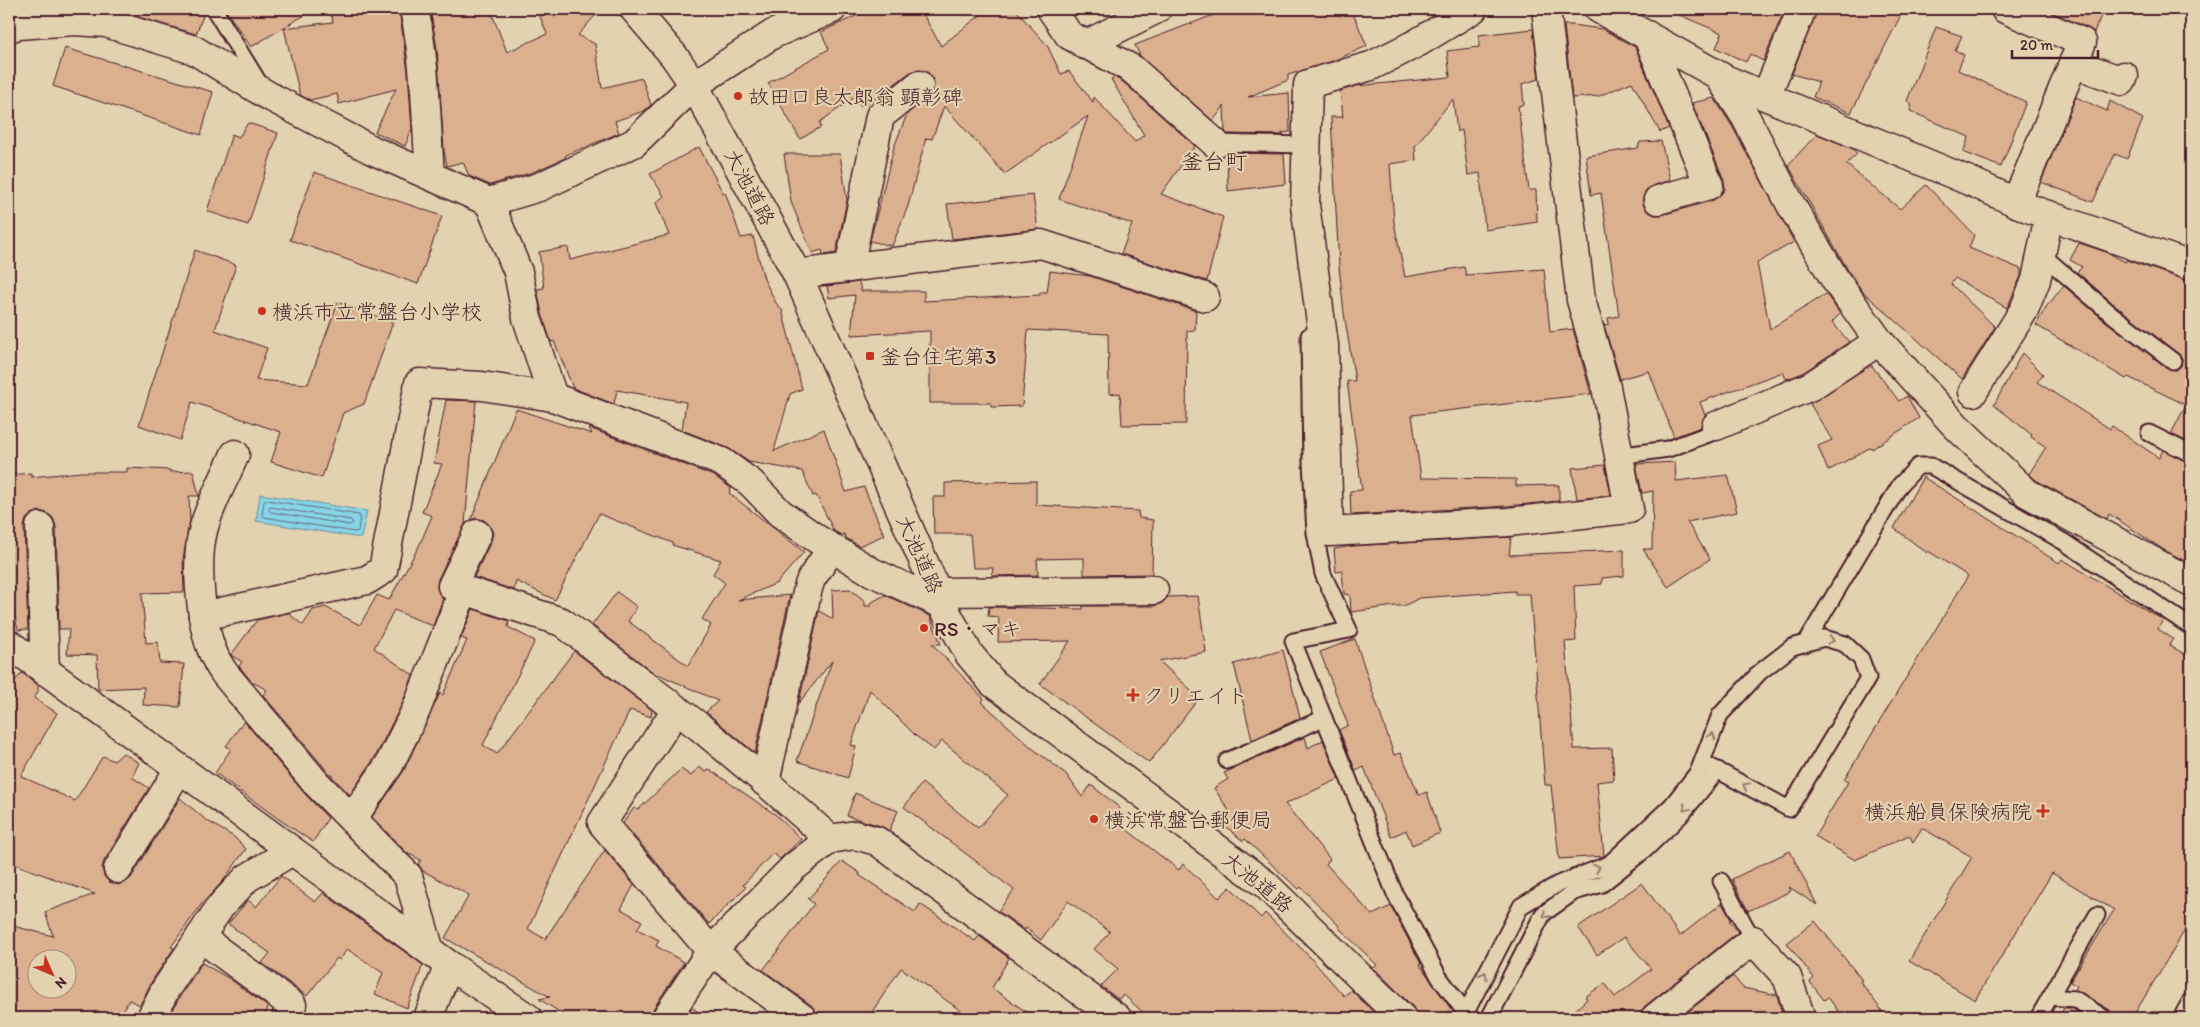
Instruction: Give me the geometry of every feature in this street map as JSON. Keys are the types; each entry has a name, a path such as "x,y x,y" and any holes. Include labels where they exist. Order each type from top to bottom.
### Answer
{"street":[{"path":"414,9 420,43 430,175"},
{"name":"大池道路","path":"634,9 674,56 694,85 797,274 940,598 969,654 993,682 1265,884 1402,1018"},
{"path":"9,28 74,15 194,50 267,95 372,150 489,202 539,187 634,143 694,85 773,34 832,9"},
{"path":"1051,9 1069,35 1132,69 1215,143"},
{"path":"1085,45 1157,9"},
{"path":"1473,9 1417,43 1371,66 1308,84 1305,145 1306,205 1322,332 1329,532 1508,522 1628,509 1606,387 1581,300 1546,9"},
{"path":"1599,9 1719,76 2049,216 2191,266"},
{"path":"1766,96 1802,9"},
{"path":"2005,9 2082,42 2016,202"},
{"path":"1646,35 1709,184 1658,200"},
{"path":"2073,63 2122,81 2124,76"},
{"path":"1719,76 1746,118 1791,206 1836,281 1879,341 1956,426 2027,493 2191,582"},
{"path":"849,268 880,116 919,85"},
{"path":"489,202 518,272 527,318 553,397"},
{"path":"1972,392 2024,310 2036,280 2049,216"},
{"path":"797,274 1041,244 1205,297"},
{"path":"1716,426 1810,386 1879,341"},
{"path":"203,616 366,580 383,570 420,383 482,386 553,397 722,462 751,483 780,513 832,548 872,572 940,598 1154,590"},
{"path":"235,454 204,527 200,553 200,599 206,637 214,658 225,674 316,783 408,876 440,958 428,1018"},
{"path":"40,528 45,671"},
{"path":"477,534 452,586 562,622 765,782 830,839"},
{"path":"765,782 810,580 832,548"},
{"path":"352,819 389,765 416,710 464,589"},
{"path":"9,644 292,851 524,1017"},
{"path":"676,710 602,823 712,951 802,1018"},
{"path":"118,869 179,769"},
{"path":"666,1018 712,951 794,867 830,839 856,835 877,841 1117,1018"},
{"path":"151,1018 165,990 220,907 247,878 292,851"},
{"path":"200,937 292,1005 286,1018"},
{"path":"1655,1018 1753,940 1787,977 1801,1018"}],"lane":[{"path":"214,9 267,95"},
{"path":"1215,143 1222,145 1305,145"},
{"path":"2041,254 2110,313 2173,361"},
{"path":"1322,332 1309,336 1311,462 1315,533 1323,574 1349,630 1293,641 1395,894 1439,977 1464,1015 1521,906 1558,884 1609,864 1672,805 1698,772 1720,715 1760,672 1792,647 1824,638 1845,644 1861,659 1868,678 1789,809 1702,762"},
{"path":"1618,456 1668,450 1714,432 1716,426"},
{"path":"2149,432 2191,454"},
{"path":"1804,644 1900,485 1918,466 1931,466 2064,542 2191,627"},
{"path":"1227,761 1324,718"},
{"path":"1489,1018 1543,914 1574,892 1602,884 1639,855 1681,814 1718,770"},
{"path":"1721,881 1753,940"},
{"path":"2038,1018 2097,915"},
{"path":"2050,997 2075,999 2104,1018"},
{"path":"2182,1018 2191,1000"}],"water":[{"path":"260,494 367,511 361,538 256,521"}],"building":[{"path":"126,9 205,9 205,11 196,34 125,13"},
{"path":"225,9 315,9 251,47"},
{"path":"330,9 399,9 408,72 412,129 405,146 375,132 396,89 339,104 337,94 310,100 300,95 284,28 333,22"},
{"path":"430,9 490,9 507,52 547,34 537,9 601,9 578,35 595,44 602,88 642,78 651,105 644,111 615,121 619,133 566,155 565,158 533,172 490,185 469,176 463,162 447,166 444,151 437,48"},
{"path":"871,9 920,9 941,46 988,9 1015,9 1047,45 1061,74 1069,71 1093,102 1094,97 1135,142 1144,135 1111,79 1114,77 1123,82 1195,146 1161,194 1223,217 1207,281 1121,254 1132,224 1059,199 1088,116 1005,174 944,106 932,139 926,138 908,206 892,246 870,241 894,147 907,114 933,91 934,83 931,76 925,71 916,70 909,73 882,94 860,106 855,97 820,122 821,127 800,139 768,83 829,49 821,32"},
{"path":"1229,9 1351,9 1367,46 1333,61 1288,75 1288,80 1248,97 1289,93 1290,132 1282,133 1283,135 1227,134 1225,131 1224,106 1213,121 1140,56 1135,45"},
{"path":"1665,9 1785,9 1763,61 1750,54 1746,62 1716,48 1722,33"},
{"path":"1817,9 1904,9 1851,113 1813,97 1819,82 1792,74"},
{"path":"2044,9 2104,9 2094,32"},
{"path":"1564,25 1602,29 1635,47 1669,128 1660,132 1632,82 1599,96 1572,98"},
{"path":"1936,27 1962,36 1955,50 1964,55 1958,70 2026,102 2001,167 1963,152 1969,137 1910,111 1912,104 1907,101"},
{"path":"1533,29 1539,79 1522,84 1524,105 1518,106 1529,190 1536,190 1537,222 1485,230 1480,173 1468,175 1462,130 1457,132 1453,99 1415,146 1416,160 1390,164 1394,222 1405,277 1464,267 1466,275 1544,269 1550,332 1573,329 1591,394 1412,415 1421,478 1516,479 1516,486 1559,485 1559,501 1351,515 1350,491 1362,490 1347,381 1355,381 1344,313 1339,266 1331,117 1343,117 1340,91 1356,86 1450,77 1447,51 1479,47 1479,35"},
{"path":"65,48 213,92 201,135 53,86"},
{"path":"2076,97 2107,111 2110,101 2143,119 2127,159 2115,154 2093,202 2041,182"},
{"path":"1714,98 1732,126 1794,242 1757,263 1770,329 1826,294 1840,314 1832,322 1849,342 1804,372 1793,377 1786,379 1783,372 1700,402 1705,415 1701,427 1674,437 1649,371 1620,379 1604,325 1609,324 1608,318 1619,316 1601,193 1591,195 1586,156 1638,148 1640,142 1661,141 1670,180 1654,185 1646,190 1643,197 1643,205 1647,211 1654,215 1662,215 1714,200 1725,190 1724,180 1692,103"},
{"path":"248,123 278,133 248,225 207,211 232,134 239,137"},
{"path":"1817,134 1853,149 1857,154 1846,164 1900,209 1926,185 1974,235 1969,248 2021,269 2021,276 2007,308 1955,278 1951,284 1995,327 1962,379 1863,292 1849,272 1788,165"},
{"path":"699,147 723,193 725,192 741,238 753,236 764,279 776,303 782,310 802,389 790,394 774,451 824,429 846,492 864,487 884,535 859,546 846,538 844,534 841,535 834,531 816,495 813,496 802,471 749,462 728,448 682,430 686,402 617,390 614,404 573,388 554,341 551,342 542,314 537,289 544,288 539,252 568,247 570,260 669,235 656,203 664,196 650,174"},
{"path":"1227,153 1284,154 1286,184 1228,191"},
{"path":"784,154 840,154 847,200 836,253 823,255 822,250 812,253 791,202"},
{"path":"314,172 442,216 418,284 290,240"},
{"path":"1033,195 1038,229 952,239 947,204"},
{"path":"2079,243 2109,253 2125,262 2126,260 2191,282 2191,444 2171,434 2186,405 2128,377 2126,379 2036,325 2046,307 2064,286 2104,320 2167,368 2176,370 2181,366 2182,358 2179,354 2116,306 2077,272 2082,267 2070,260"},
{"path":"195,250 236,265 215,330 267,348 256,380 308,384 338,302 393,322 364,404 343,413 322,478 271,462 281,432 192,402 180,440 139,425"},
{"path":"1050,271 1090,276 1196,311 1195,330 1187,331 1186,424 1122,425 1120,393 1109,394 1108,334 1028,330 1022,406 991,407 991,403 930,403 930,331 851,335 855,295 829,298 827,286 859,282 861,291 924,291 924,301 1040,295 1040,292 1047,292"},
{"path":"2022,353 2043,374 2037,382 2110,429 2112,426 2159,458 2163,450 2191,463 2191,564 2164,550 2109,514 2107,519 2036,480 2029,474 2046,447 2031,437 2032,435 1994,405"},
{"path":"1869,366 1872,366 1899,401 1907,396 1919,418 1872,449 1871,447 1828,471 1818,446 1832,440 1810,404"},
{"path":"446,400 476,401 465,524 438,579 437,588 443,598 433,626 394,610 374,648 413,675 402,704 375,757 350,795 328,772 263,695 267,690 251,681 239,666 242,662 231,655 257,620 288,613 303,625 313,610 325,607 360,625 377,595 389,600 419,546 432,516 422,512 442,464 434,463"},
{"path":"516,409 592,434 589,428 714,476 731,488 729,493 804,552 777,583 738,600 790,595 755,753 706,712 718,701 658,674 658,676 592,625 617,592 637,607 628,621 688,666 711,625 702,619 725,583 713,574 721,560 672,545 673,543 599,514 555,600 516,581 514,590 474,577 493,533 490,526 484,520 476,518 471,520"},
{"path":"1675,462 1676,481 1728,475 1737,512 1687,522 1710,559 1668,587 1643,549 1652,549 1653,491 1642,493 1636,464"},
{"path":"1605,465 1611,495 1577,499 1572,468"},
{"path":"127,468 170,470 170,472 193,471 199,496 189,496 190,521 183,559 184,592 142,593 146,643 158,642 160,663 184,664 180,707 143,705 144,687 98,689 97,655 67,654 69,629 59,629 56,526 53,518 47,513 39,511 32,514 26,519 24,527 28,629 18,630 13,607 9,608 9,475 31,473 31,477 81,472 127,472"},
{"path":"1923,477 2059,563 2062,559 2163,620 2158,629 2173,639 2169,645 2191,658 2191,920 2132,1018 2113,1018 2110,1010 2075,990 2077,986 2070,982 2114,910 2052,873 1975,1000 1909,961 1972,857 1922,828 1913,842 1909,835 1855,860 1815,836 1848,782 1844,780 1968,576 1928,551 1927,553 1894,528"},
{"path":"1036,481 1036,505 1138,511 1139,518 1153,520 1152,574 1084,575 1084,558 1037,559 1038,575 992,576 993,568 973,568 970,534 934,534 933,497 945,497 945,483"},
{"path":"1511,537 1509,555 1624,550 1624,576 1602,578 1602,584 1574,586 1576,641 1565,642 1574,749 1612,748 1614,780 1597,782 1604,856 1559,859 1551,785 1545,785 1530,594 1515,594 1515,591 1419,598 1404,606 1351,612 1350,595 1344,594 1342,571 1336,572 1334,549 1352,546"},
{"path":"850,589 865,601 865,606 871,606 870,603 885,595 930,616 941,644 932,644 984,699 982,702 1032,748 1066,774 1082,797 1091,785 1120,808 1113,819 1179,870 1183,864 1219,898 1230,887 1261,918 1265,913 1308,955 1344,996 1351,990 1380,1018 1149,1018 1124,995 1118,999 1101,986 1118,969 1094,949 1110,932 1068,901 1041,940 1026,928 1025,930 998,911 1014,890 904,807 922,783 978,828 1008,795 942,741 934,750 916,736 870,690 851,745 856,746 848,778 797,761 832,661 799,703 819,611 833,619 832,590"},
{"path":"1198,596 1206,652 1159,661 1189,688 1196,702 1149,763 1040,684 1070,641 998,642 999,617 988,616 989,607 1083,609 1083,606 1154,606 1162,603 1168,597"},
{"path":"473,609 509,621 508,627 535,641 483,745 497,754 574,651 652,710 651,717 630,710 528,929 545,939 605,850 634,885 621,909 642,921 637,929 659,940 656,946 684,962 653,1009 651,1018 569,1018 539,999 550,997 445,938 469,895 423,871 418,864 421,860 407,853 372,817 403,772 440,693 443,695 467,640 461,638"},
{"path":"1355,639 1394,755 1401,753 1419,795 1427,792 1440,833 1412,845 1406,830 1391,837 1364,767 1356,771 1339,730 1348,725 1320,652"},
{"path":"1283,650 1300,718 1252,740 1234,664"},
{"path":"22,673 38,685 38,692 34,698 57,713 21,776 75,801 103,756 114,761 123,753 139,763 132,777 149,788 104,861 102,868 104,876 109,882 118,885 131,878 180,798 206,820 234,837 246,849 223,881 201,905 171,947 174,948 152,981 140,1005 129,1000 119,1018 9,1018 9,925 53,936 45,912 95,894 9,862 9,682 12,684"},
{"path":"244,721 304,793 328,818 313,842 215,773 231,749 226,746"},
{"path":"1305,737 1308,748 1323,740 1339,779 1285,804 1330,859 1326,864 1372,915 1391,906 1420,965 1451,1009 1441,1018 1417,1018 1413,1007 1374,968 1377,965 1301,887 1299,889 1245,839 1243,841 1219,821 1229,811 1214,788 1228,779 1224,773"},
{"path":"699,767 706,772 709,769 776,815 801,839 780,859 773,853 743,885 746,887 709,924 623,823 634,808 638,810 681,769 691,776"},
{"path":"855,793 898,811 889,831 881,826 847,816"},
{"path":"1790,851 1817,905 1789,887 1791,891 1748,911 1732,879"},
{"path":"842,861 860,873 859,875 915,912 920,904 975,941 979,936 1009,958 992,988 1035,1018 971,1018 901,968 868,1018 817,1018 816,1011 811,1005 763,970 814,904 808,899"},
{"path":"281,876 315,902 323,893 423,965 407,1008 375,994 383,973 347,949 340,960 337,958 307,996 262,963 270,953 228,924 248,900 256,907"},
{"path":"1642,883 1680,936 1722,903 1731,920 1729,920 1738,932 1645,1006 1640,1018 1567,1018 1587,999 1585,997 1605,983 1615,997 1651,969 1624,937 1597,955 1578,927"},
{"path":"1815,921 1862,980 1860,981 1887,1018 1843,1018 1828,997 1824,1000 1810,982 1814,978 1787,943"},
{"path":"202,963 230,979 268,1007 264,1018 169,1017"},
{"path":"1733,976 1743,988 1777,995 1783,1018 1680,1018"},
{"path":"692,1007 706,1018 685,1018"},
{"path":"2064,1008 2072,1008 2087,1018 2058,1018"}],"place":[{"name":"故田口良太郎翁 顕彰碑","path":"738,96"},
{"name":"横浜市立常盤台小学校","path":"262,311"},
{"name":"釜台住宅第3","path":"870,356"},
{"name":"RS・マキ","path":"924,628"},
{"name":"クリエイト","path":"1133,695"},
{"name":"横浜船員保険病院","path":"2043,811"},
{"name":"横浜常盤台郵便局","path":"1094,819"}],"district":[{"name":"釜台町","path":"1214,161"}]}
